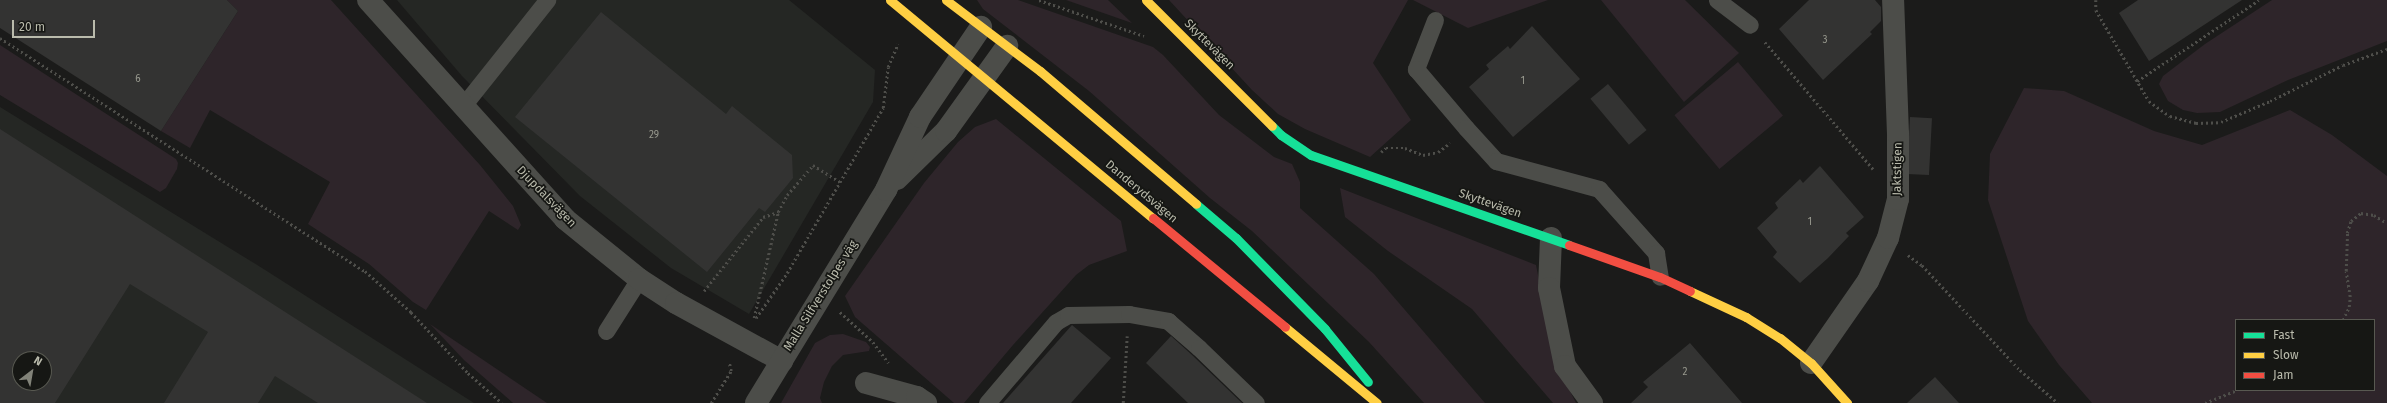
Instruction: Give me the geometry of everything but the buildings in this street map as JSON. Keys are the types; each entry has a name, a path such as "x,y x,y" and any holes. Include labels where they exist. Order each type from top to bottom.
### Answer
{"main road":[{"name":"Danderydsvägen","path":"890,0 1377,403"},
{"path":"946,0 1040,71 1236,238 1325,329 1384,403"},
{"name":"Skyttevägen","path":"1146,0 1281,135 1311,155 1660,277 1746,317 1780,338 1811,363 1847,403"}],"street":[{"name":"Djupdalsvägen","path":"368,0 462,107 565,219 639,279 676,303 782,361"},
{"name":"Jaktstigen","path":"1811,363 1868,281 1888,238 1898,199 1898,134 1894,0"},
{"name":"Malla Silfverstolpes väg","path":"756,403 886,190 920,117 981,27"},
{"name":"Malla Silfverstolpes väg","path":"886,190 946,131 983,77 1007,46"},
{"path":"1551,238 1549,288 1565,366 1592,403"},
{"path":"866,383 917,397 926,403"}],"lane":[{"path":"462,107 547,0"},
{"path":"1717,0 1750,25"},
{"path":"1435,20 1416,69 1466,128 1496,161 1599,189 1656,253 1660,277"},
{"path":"606,331 639,279"},
{"path":"987,403 1056,322 1068,315 1129,314 1168,321 1199,348 1256,403"}],"path":[{"path":"1039,0 1149,38"},
{"path":"2096,0 2096,10 2149,101 2170,116 2196,123 2222,122 2270,101 2343,65 2387,49"},
{"path":"2137,81 2259,0"},
{"path":"1750,25 1898,199"},
{"path":"0,38 365,271 411,312 468,373 502,403"},
{"path":"840,182 814,165 787,195 778,212 753,322 787,273 840,182 883,108 888,67 898,44"},
{"path":"1365,173 1372,159 1386,148 1404,148 1423,155 1438,152 1466,128"},
{"path":"701,294 763,217 778,212"},
{"path":"2343,319 2349,307 2350,297 2346,272 2347,233 2351,221 2361,213 2374,215 2387,223"},
{"path":"1888,238 1922,265 2020,370 2058,403"},
{"path":"840,312 872,342 892,366"},
{"path":"1123,403 1129,314"},
{"path":"710,403 731,371 728,357"},
{"path":"2205,403 2235,391"}],"shaded area":[{"path":"227,0 331,0 480,165 513,206 521,225 518,230 489,211 426,310 413,302 369,264 308,224 330,182 210,110 190,148 161,131 238,11"},
{"path":"397,0 789,0 875,70 873,102 749,314 671,268 580,196 462,76"},
{"path":"977,0 1018,0 1153,47 1163,55 1219,115 1274,157 1292,164 1300,182 1300,208 1374,274 1485,403 1424,403 1369,342 1252,231 1210,198 1089,91 983,9"},
{"path":"1066,0 1108,0 1132,23"},
{"path":"1169,0 1408,0 1373,63 1411,120 1370,157 1305,129 1278,114 1252,90"},
{"path":"1413,0 1548,0 1468,28"},
{"path":"1601,0 1685,0 1739,53 1684,102"},
{"path":"2272,0 2387,0 2387,41 2288,80 2220,112 2197,113 2183,110 2168,101 2159,84 2163,76 2205,44"},
{"path":"0,45 176,159 178,163 177,169 166,188 160,192 0,95"},
{"path":"1738,62 1783,116 1719,169 1674,115"},
{"path":"2024,88 2064,91 2154,131 2202,145 2290,110 2332,135 2387,176 2387,403 2092,403 2059,365 2028,321 1988,200 1990,154"},
{"path":"0,107 262,268 474,403 0,403"},
{"path":"996,119 1121,221 1127,251 1089,265 1076,275 1013,345 964,403 954,403 855,317 845,296 924,183 958,142 975,127"},
{"path":"1340,188 1536,265 1555,361 1576,403 1553,403 1472,309 1388,251 1345,217"},
{"path":"430,324 547,403 513,403 464,360"},
{"path":"843,334 866,342 870,347 869,351 843,355 832,366 824,382 820,398 822,403 781,403 815,343 830,335"}],"traffic: fast":[{"path":"1272,126 1281,135 1311,155 1569,245"},
{"path":"1196,204 1236,238 1325,329 1368,382"}],"traffic: slow":[{"path":"890,0 1153,218"},
{"path":"946,0 1040,71 1196,204"},
{"path":"1146,0 1272,126"},
{"path":"1690,291 1746,317 1780,338 1811,363 1847,403"},
{"path":"1285,327 1377,403"}],"traffic: jam":[{"path":"1153,218 1285,327"},
{"path":"1569,245 1660,277 1690,291"}]}
